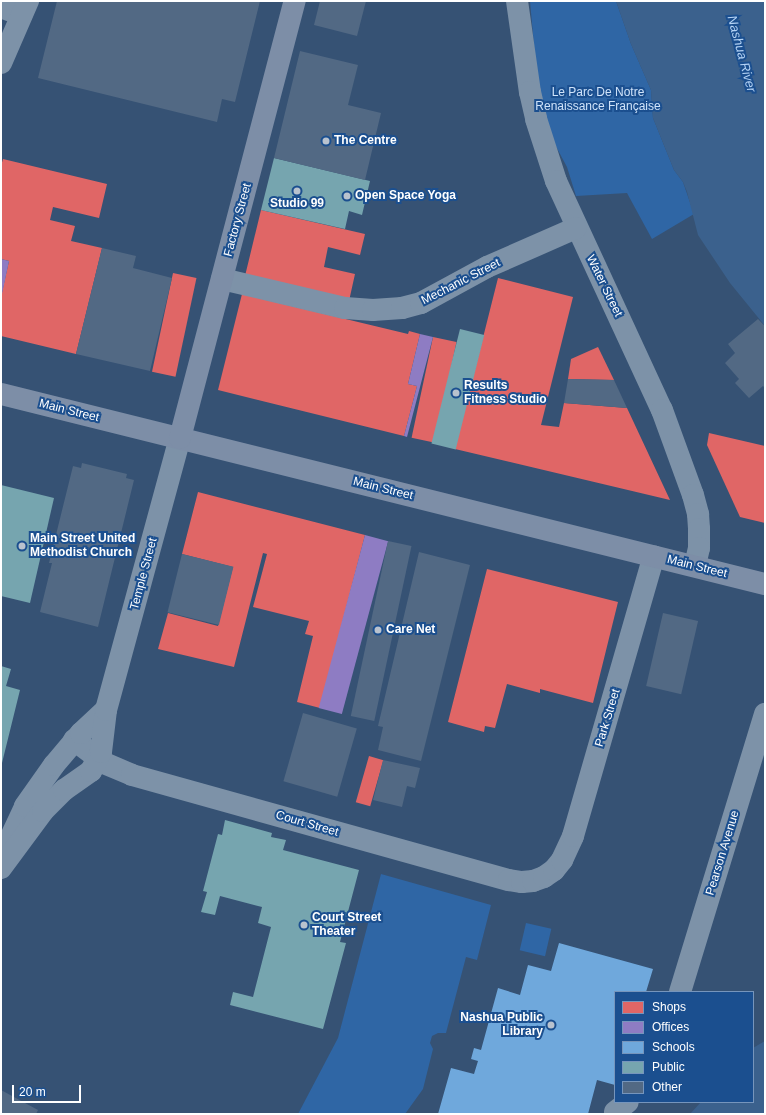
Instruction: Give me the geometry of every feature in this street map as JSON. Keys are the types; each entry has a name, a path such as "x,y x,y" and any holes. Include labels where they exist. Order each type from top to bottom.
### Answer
{"main road":[{"name":"Factory Street","path":"180,438 295,1"},
{"name":"Main Street","path":"1,394 765,584"}],"street":[{"name":"Water Street","path":"517,1 526,70 536,119 556,181 576,228 662,410 688,478 699,520 700,538 695,566"},
{"path":"1,7 25,8 1,63"},
{"name":"Mechanic Street","path":"222,279 344,308 373,310 402,308 421,303 487,267 576,228"},
{"name":"Temple Street","path":"1,868 49,803 64,790 91,771 98,759 103,744 106,710 180,438"},
{"name":"Park Street","path":"549,875 562,860 573,836 645,593 654,556"},
{"path":"1,861 25,806 74,740 106,710"},
{"name":"Pearson Avenue","path":"680,991 765,714"},
{"name":"Court Street","path":"74,740 98,759 132,775 509,880 528,882 549,875"}],"green space":[{"name":"Le Parc De Notre Renaissance Française","path":"530,1 616,1 631,44 651,90 653,118 674,170 683,182 694,214 652,239 627,193 576,196 567,167 552,139 537,79"},
{"path":"381,874 491,905 477,960 466,957 446,1033 438,1033 432,1036 430,1043 433,1049 423,1089 405,1114 298,1114 338,1038"},
{"path":"526,923 551,929 545,956 520,950"}],"water":[{"name":"Nashua River","path":"616,1 765,1 765,326 730,283 698,235 687,192 683,182 674,170 653,118 651,90 631,44"},
{"path":"765,1041 765,1114 690,1114 700,1103 754,1103 754,1047"}],"building: Shops":[{"path":"3,159 107,184 99,218 53,207 50,220 75,226 71,241 102,248 76,354 1,336 1,297 9,261 1,259 1,166"},
{"path":"261,210 365,234 360,255 328,247 324,267 355,274 349,301 245,276"},
{"path":"173,273 196,278 175,377 152,372"},
{"path":"498,278 573,297 541,425 559,427 564,403 627,408 670,500 455,449"},
{"path":"242,294 408,334 409,331 420,334 408,384 417,386 404,436 218,390"},
{"path":"433,337 456,342 435,443 412,438"},
{"path":"598,347 614,380 568,379 571,359"},
{"path":"709,433 765,446 765,523 740,517 707,445"},
{"path":"198,492 365,535 320,708 297,702 313,636 305,634 309,621 253,607 267,554 263,553 234,667 158,649 168,613 218,626 233,567 182,554"},
{"path":"487,569 618,602 593,703 540,689 540,693 507,684 495,728 485,726 484,732 448,722"},
{"path":"369,756 383,760 370,806 356,802"}],"building: Offices":[{"path":"1,259 9,261 2,294 1,294"},
{"path":"420,334 433,337 407,437 404,436 417,386 408,384"},
{"path":"365,535 388,541 342,714 319,708"}],"building: Schools":[{"name":"Nashua Public Library","path":"559,943 653,969 646,991 614,991 614,1085 597,1080 588,1114 438,1114 451,1068 474,1074 478,1061 471,1059 474,1048 481,1050 498,988 520,995 528,965 551,971"}],"building: Public":[{"name":"Studio 99","path":"274,158 370,181 362,215 349,211 345,229 261,210"},
{"name":"Results Fitness Studio","path":"460,329 484,335 456,450 431,443"},
{"name":"Main Street United Methodist Church","path":"1,485 54,498 30,603 1,596"},
{"path":"1,666 11,669 6,686 20,690 2,763"},
{"name":"Court Street Theater","path":"225,820 272,833 271,837 286,840 283,850 359,870 340,942 346,943 323,1029 230,1005 233,992 253,997 271,927 258,923 262,907 220,896 215,915 201,912 207,892 203,891 218,834 222,835"}],"building: Other":[{"path":"57,1 260,1 235,102 222,99 217,122 38,78"},
{"path":"320,1 366,1 357,36 314,25"},
{"name":"The Centre","path":"300,51 358,65 348,105 381,113 365,180 274,158"},
{"path":"102,248 136,256 133,268 172,278 150,371 76,354"},
{"path":"758,319 765,326 765,388 763,386 749,398 735,383 739,379 725,363 735,353 728,344"},
{"path":"568,379 614,380 627,408 564,403"},
{"path":"82,463 127,474 126,478 134,480 98,627 40,612 52,563 49,563 73,466 81,468"},
{"name":"Care Net","path":"388,541 411,546 374,721 351,716"},
{"path":"419,552 470,565 421,761 378,750 383,727 378,726"},
{"path":"182,554 233,567 219,625 167,612"},
{"path":"663,613 698,621 681,694 646,686"},
{"path":"303,713 357,728 337,797 283,781"},
{"path":"383,760 420,768 415,788 407,786 402,807 373,800"},
{"path":"1,1090 38,1110 36,1114 1,1114"}],"place":[{"name":"The Centre","path":"326,141"},
{"name":"Studio 99","path":"297,191"},
{"name":"Open Space Yoga","path":"347,196"},
{"name":"Results Fitness Studio","path":"456,393"},
{"name":"Main Street United Methodist Church","path":"22,546"},
{"name":"Care Net","path":"378,630"},
{"name":"Court Street Theater","path":"304,925"},
{"name":"Nashua Public Library","path":"551,1025"}]}
